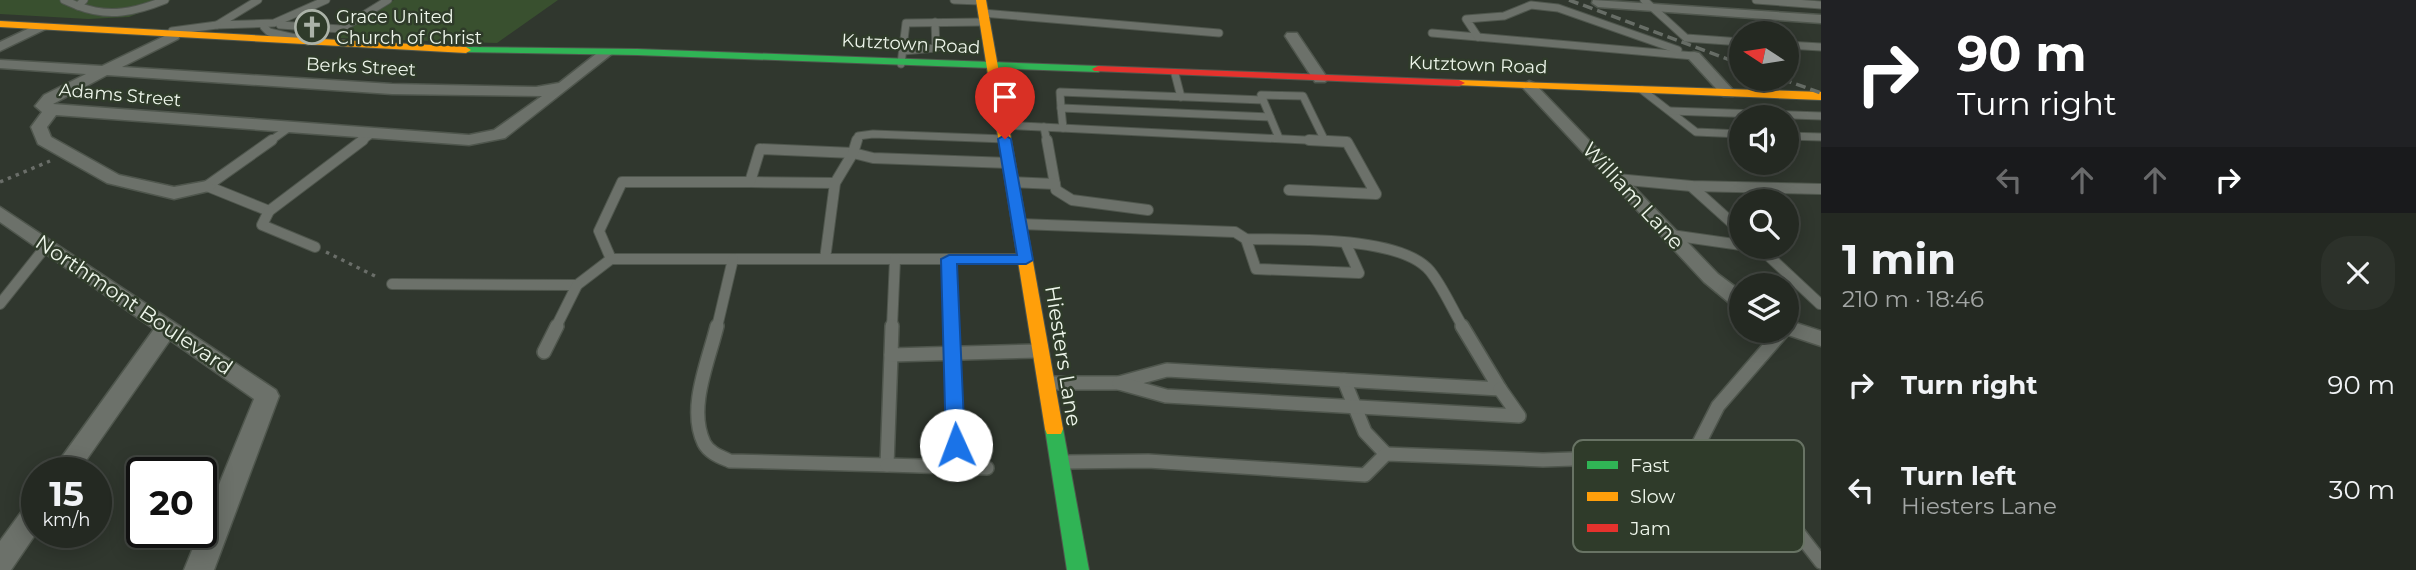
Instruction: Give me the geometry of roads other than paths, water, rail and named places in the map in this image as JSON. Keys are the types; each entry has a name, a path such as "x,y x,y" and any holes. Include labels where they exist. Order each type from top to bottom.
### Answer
{"main road":[{"name":"Hiesters Lane","path":"982,9 1077,570"},
{"name":"Kutztown Road","path":"0,24 421,50 606,53 903,45 991,67 1817,98"}],"street":[{"path":"1598,3 1647,3 1821,19"},
{"path":"0,47 43,27"},
{"path":"102,71 173,36"},
{"path":"1292,36 1320,79"},
{"path":"564,87 606,53"},
{"path":"1694,56 1728,93"},
{"name":"Adams Street","path":"0,64 102,71"},
{"name":"Adams Street","path":"102,71 50,98 43,106 52,110 469,140 499,134 564,87"},
{"name":"Berks Street","path":"102,71 392,89 536,92 564,87"},
{"name":"William Lane","path":"1529,86 1711,278 1729,292"},
{"path":"52,110 39,127 44,140 113,179 174,193 207,186"},
{"name":"Northmont Boulevard","path":"0,214 267,396 199,570"},
{"path":"75,457 168,326"},
{"path":"1799,333 1821,339"},
{"path":"0,563 21,533"}],"lane":[{"path":"64,0 81,3 93,13 112,15 132,12 164,0"},
{"path":"217,25 258,0"},
{"path":"146,34 217,25 264,27 326,0"},
{"path":"275,24 341,29 388,0"},
{"path":"954,0 982,9 1219,33"},
{"path":"1756,0 1821,3"},
{"path":"1815,0 1821,3"},
{"path":"1647,3 1686,38 1729,41"},
{"path":"1478,37 1466,19 1504,16 1531,5 1581,14 1694,56"},
{"path":"932,36 982,9"},
{"path":"903,45 906,23 932,36"},
{"path":"264,27 269,32 304,38 313,44"},
{"path":"1432,33 1694,56"},
{"path":"903,45 929,51 932,36"},
{"path":"903,45 913,38 903,45"},
{"path":"1799,46 1821,47"},
{"path":"1175,74 1181,97"},
{"path":"1258,76 1279,138"},
{"path":"1643,90 1696,132 1729,133"},
{"path":"1063,128 1060,92 1181,97 1303,96 1325,141"},
{"path":"1061,108 1270,117"},
{"path":"1670,111 1821,116"},
{"path":"207,186 290,127"},
{"path":"1044,127 1056,190 1072,200 1148,210"},
{"path":"825,259 835,183 853,153 858,136 1003,132 1044,127 1347,142 1376,194 1289,190"},
{"path":"315,247 262,225 269,211 368,133"},
{"path":"1799,136 1821,137"},
{"path":"750,182 760,149 853,153 873,158 1009,163"},
{"path":"1617,179 1691,186 1821,189"},
{"path":"611,259 599,231 622,182 835,183"},
{"path":"1013,183 1055,184"},
{"path":"207,186 269,211"},
{"path":"1691,186 1729,220"},
{"path":"1020,224 1235,232 1246,239 1387,247 1417,258 1429,270 1519,416 1166,396 1119,383"},
{"path":"1671,235 1729,243"},
{"path":"1246,239 1256,269 1359,273 1346,244"},
{"path":"0,304 47,245"},
{"path":"544,352 577,285 611,259 1026,260"},
{"path":"733,259 697,409 704,443 713,453 730,461 987,468"},
{"path":"887,465 895,259"},
{"path":"949,259 957,467"},
{"path":"1770,259 1820,304"},
{"path":"393,284 577,285"},
{"path":"1701,440 1726,396 1773,343"},
{"path":"891,355 1041,351"},
{"path":"1046,383 1119,383 1167,370 1500,389"},
{"path":"1344,380 1365,432 1386,454 1573,459"},
{"path":"1059,462 1148,461 1365,475 1386,454"},
{"path":"1804,540 1821,562"}],"railway":[{"path":"1569,0 1729,60"},
{"path":"1799,85 1821,93"}],"place":[{"name":"Grace United Church of Christ","path":"312,27"}]}
